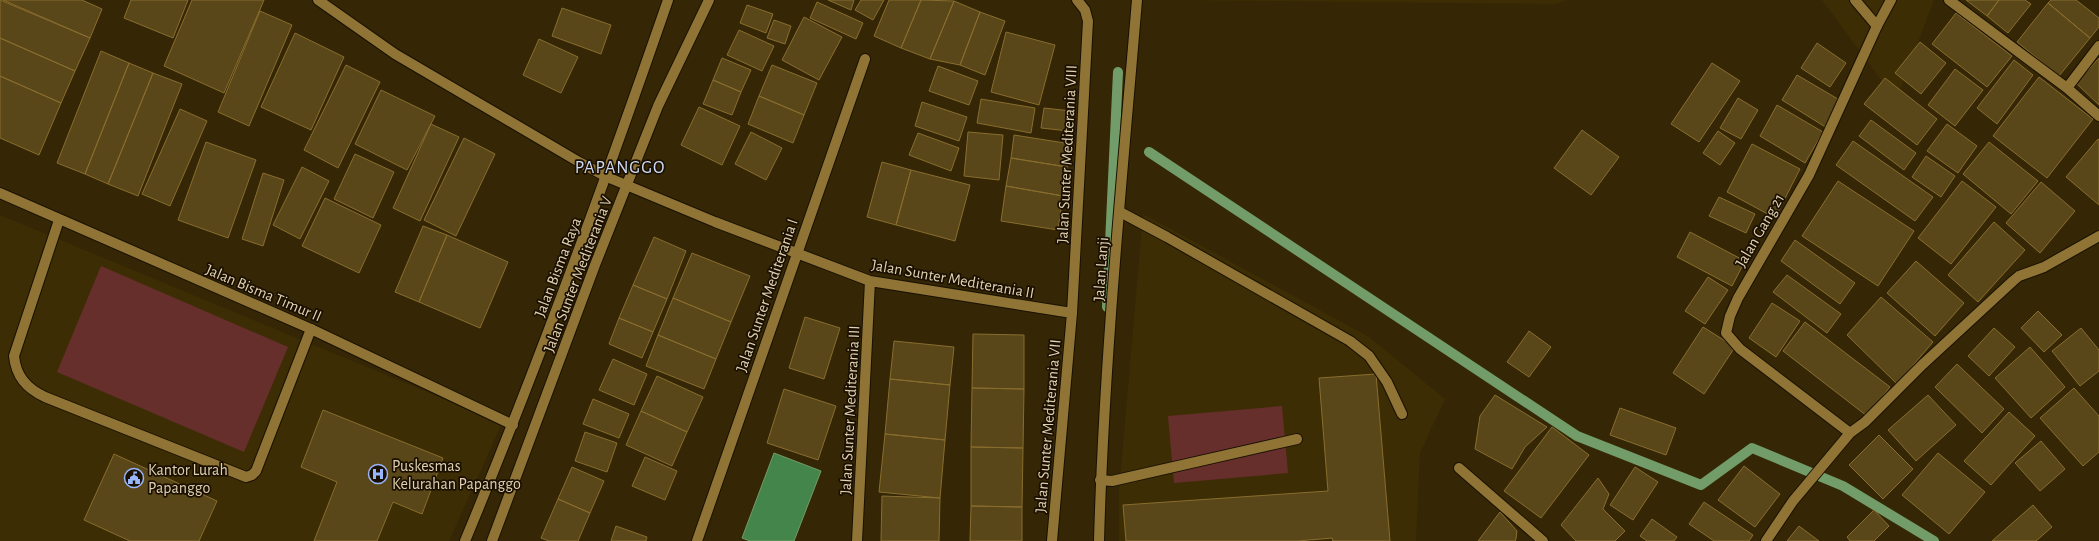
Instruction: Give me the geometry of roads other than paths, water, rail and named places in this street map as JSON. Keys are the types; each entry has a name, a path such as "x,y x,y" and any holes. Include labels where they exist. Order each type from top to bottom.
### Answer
{"street":[{"path":"318,0 415,66 501,118 607,177"},
{"name":"Jalan Bisma Raya","path":"465,541 513,424 607,177 668,0"},
{"name":"Jalan Sunter Mediterania V","path":"492,541 595,265 628,185 658,106 710,0"},
{"name":"Jalan Sunter Mediterania VIII","path":"1072,313 1088,21 1085,10 1077,0"},
{"name":"Jalan Lanji","path":"1099,541 1100,480 1137,0"},
{"path":"1855,0 1877,26"},
{"name":"Jalan Gang 21","path":"1850,433 1740,349 1726,333 1730,316 1738,298 1809,175 1877,26 1891,0"},
{"path":"1949,0 2067,88 2099,116"},
{"path":"2067,88 2099,46"},
{"name":"Jalan Sunter Mediterania I","path":"697,541 865,59"},
{"name":"Jalan Sunter Mediterania II","path":"607,177 715,222 870,282 1072,313"},
{"name":"Jalan Bisma Timur II","path":"0,193 311,329 513,424"},
{"path":"1120,212 1167,236 1350,341 1369,356 1387,382 1402,414"},
{"path":"59,220 14,356 16,368 20,377 37,393 45,397 249,477 256,471 270,439 311,329"},
{"path":"1766,541 1793,501 1850,433 1865,422 1922,364 2019,276 2044,266 2099,236"},
{"name":"Jalan Sunter Mediterania III","path":"856,541 870,282"},
{"name":"Jalan Sunter Mediterania VII","path":"1052,541 1072,313"},
{"path":"1100,480 1112,481 1297,439"},
{"path":"1459,468 1543,541"}],"waterway":[{"path":"1107,307 1118,72"},
{"path":"1149,152 1577,436 1701,485 1752,448 1843,486 1934,541"}],"place":[{"name":"Puskesmas Kelurahan Papanggo","path":"378,474"},
{"name":"Kantor Lurah Papanggo","path":"134,478"}],"district":[{"name":"PAPANGGO","path":"620,167"}]}
